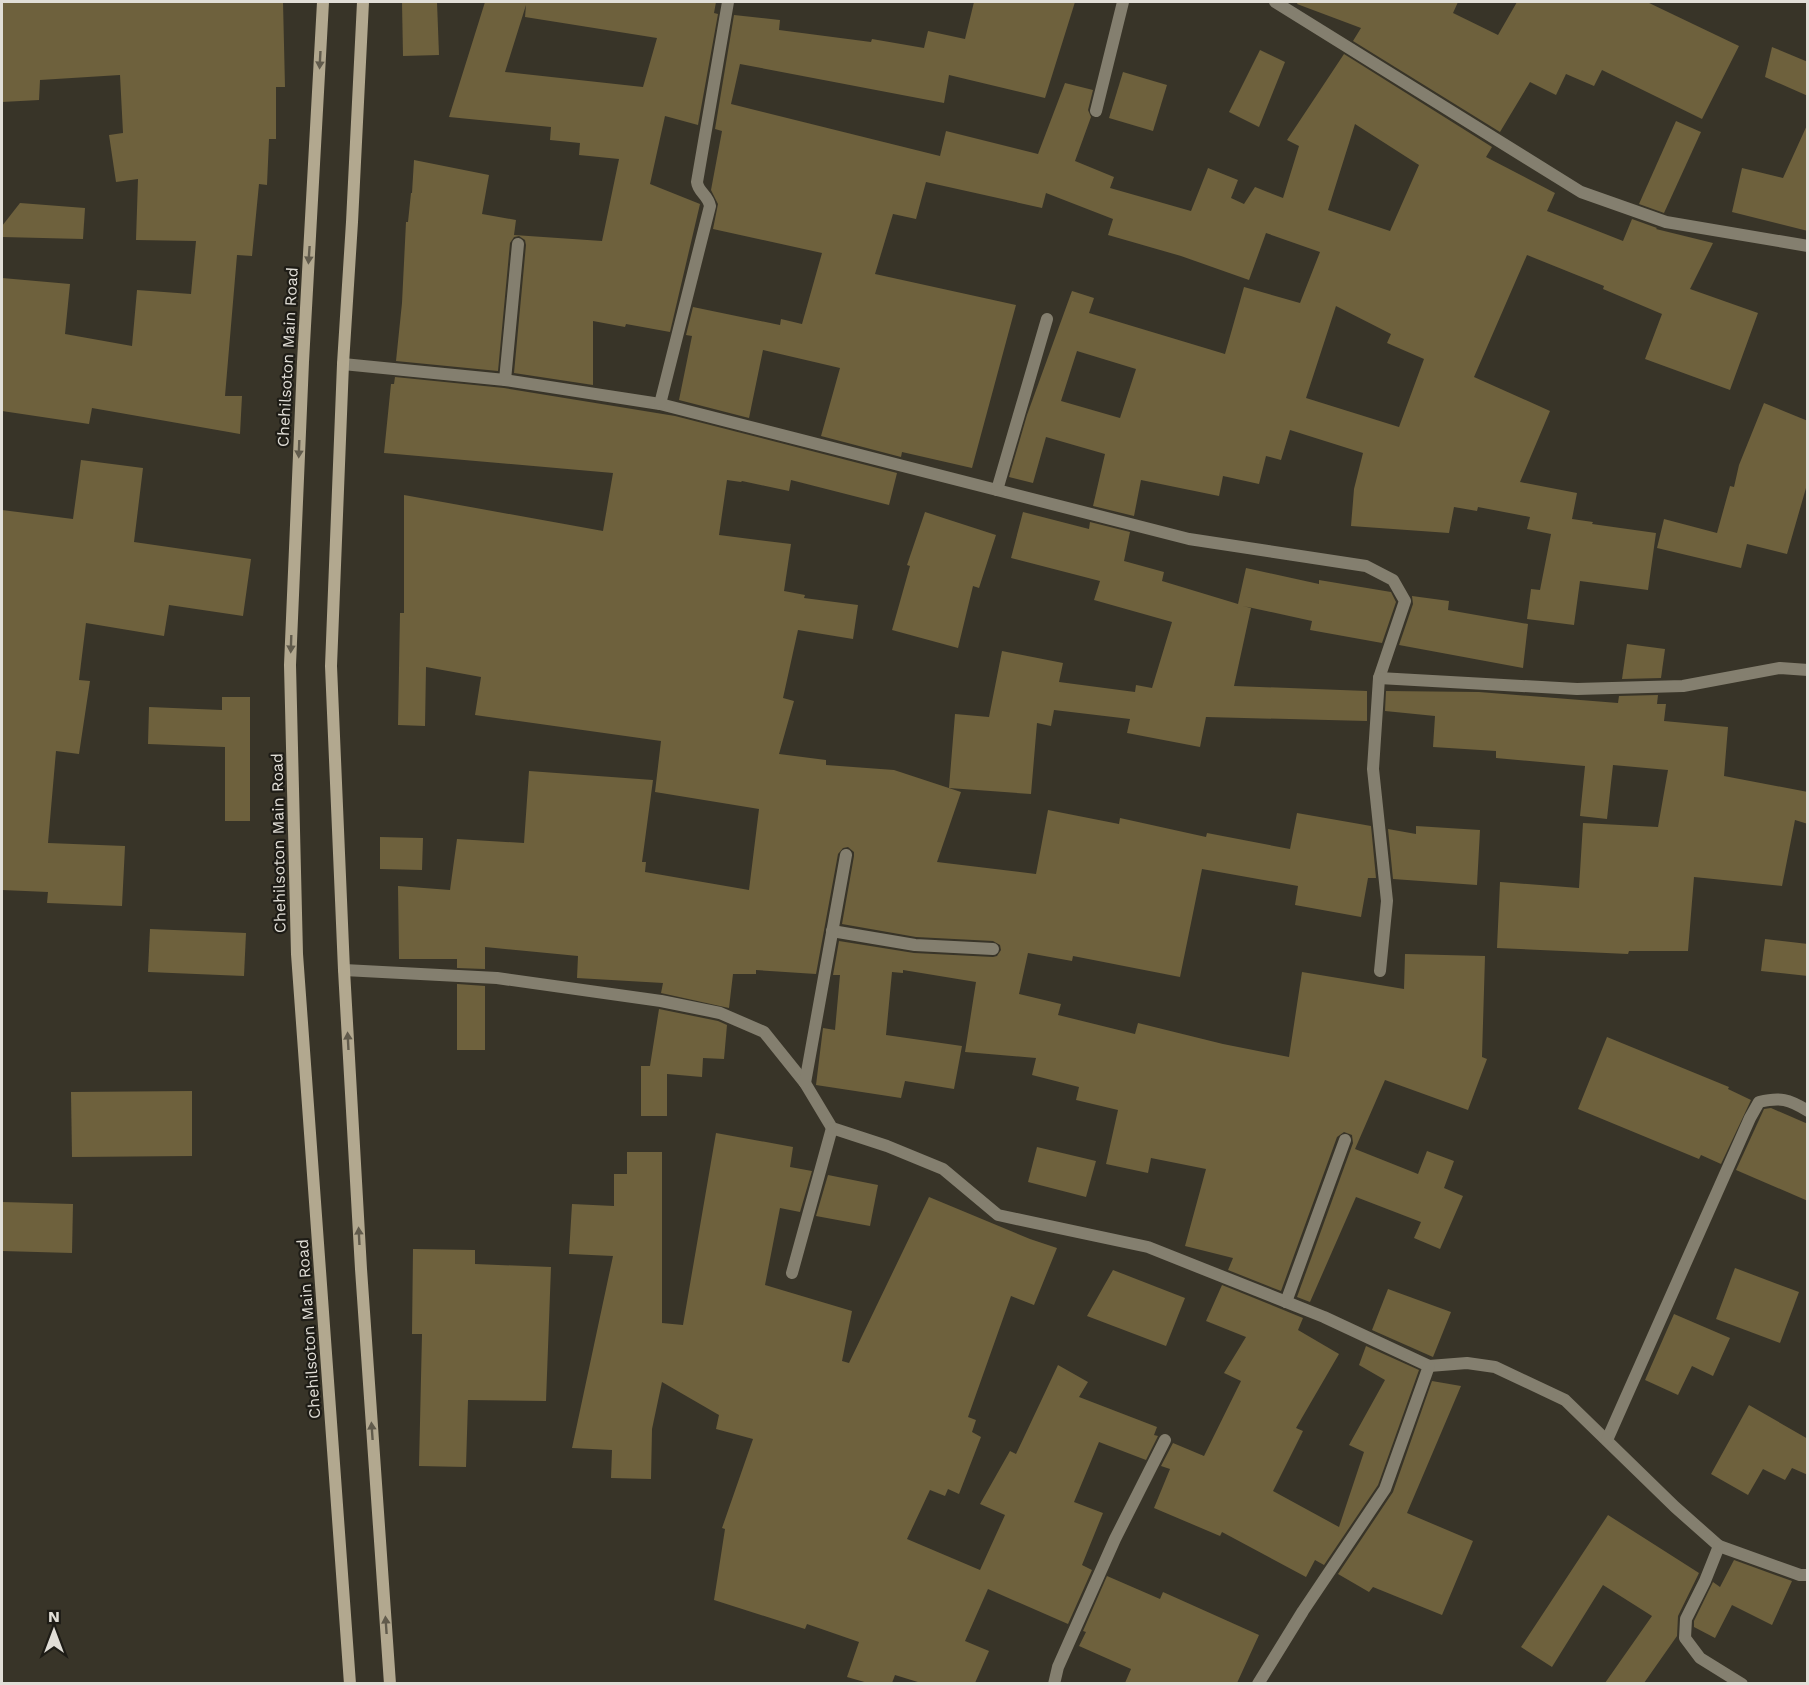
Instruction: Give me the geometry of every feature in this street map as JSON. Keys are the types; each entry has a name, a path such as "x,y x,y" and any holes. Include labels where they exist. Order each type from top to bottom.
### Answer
{"main road":[{"name":"Chehilsoton Main Road","path":"322,2 290,666 297,954 350,1683"},
{"path":"363,2 343,364 331,666 344,970 361,1269 390,1683"}],"street":[{"path":"660,404 710,206 707,196 699,189 697,182 728,2"},
{"path":"1096,111 1123,2"},
{"path":"1275,2 1581,192 1666,222 1808,246"},
{"path":"506,380 518,244"},
{"path":"997,490 1047,319"},
{"path":"343,364 506,380 660,404 1189,538 1366,566 1394,580 1405,602 1379,678 1372,769 1387,901 1380,971"},
{"path":"1379,678 1601,688 1683,686 1780,668 1808,670"},
{"path":"805,1083 846,855"},
{"path":"832,931 915,945 993,949"},
{"path":"344,970 497,978 661,1001 720,1013 764,1032 805,1083 832,1128 887,1146 943,1169 998,1215 1148,1247 1324,1317 1429,1366 1467,1363 1495,1367 1565,1400 1675,1507 1719,1546 1800,1575 1808,1575"},
{"path":"1607,1440 1759,1102 1777,1098 1796,1104 1808,1111"},
{"path":"792,1273 832,1128"},
{"path":"1286,1302 1345,1140"},
{"path":"1258,1683 1385,1489 1429,1366"},
{"path":"1054,1683 1058,1667 1115,1539 1165,1440"},
{"path":"1719,1546 1686,1619 1685,1638 1700,1658 1742,1683"}],"building":[{"path":"2,2 283,2 285,87 276,87 276,139 269,139 267,185 259,184 252,256 237,255 225,396 242,396 240,434 92,408 89,424 2,411 2,278 70,284 65,334 132,346 137,290 191,294 196,241 136,240 138,179 116,182 109,135 123,133 120,75 40,80 39,100 2,102"},
{"path":"402,2 437,2 439,55 403,56"},
{"path":"485,2 716,2 714,13 718,14 698,125 665,116 650,184 700,204 670,332 593,321 593,385 514,373 526,245 525,240 519,236 514,237 510,243 498,371 396,361 402,303 406,222 408,222 412,193 414,160 489,175 482,214 516,220 514,235 602,241 619,159 579,155 580,143 550,140 551,127 449,117","holes":["526,5 525,17 657,38 643,87 505,72"]},
{"path":"974,2 1075,2 1045,98 949,75 944,103 740,64 731,104 940,156 946,131 1038,154 1065,83 1093,90 1088,110 1091,117 1075,161 1114,177 1110,188 1191,211 1208,168 1238,180 1231,198 1244,204 1255,187 1283,198 1299,146 1287,140 1344,54 1492,147 1486,157 1555,193 1547,211 1623,241 1632,219 1656,229 1713,243 1690,289 1758,313 1730,390 1645,359 1662,314 1603,289 1604,286 1527,255 1474,377 1550,411 1520,482 1577,493 1572,519 1656,533 1648,590 1580,581 1574,625 1527,619 1531,589 1540,590 1551,534 1527,529 1530,517 1478,507 1477,511 1454,507 1449,533 1351,526 1354,489 1363,453 1290,430 1281,460 1266,456 1259,484 1223,476 1219,496 1141,480 1134,516 1093,506 1105,454 1046,437 1033,483 1009,477 1027,415 1072,291 1094,298 1089,313 1225,354 1244,287 1300,303 1320,252 1266,233 1249,280 1181,256 1108,235 1113,219 1046,193 1042,208 926,182 916,219 893,214 875,274 1016,305 972,468 902,452 901,457 821,436 840,368 763,350 749,418 679,400 692,336 686,335 693,307 780,325 781,319 802,324 822,253 713,229 718,204 711,190 722,131 715,129 734,15 780,20 779,30 871,42 872,39 924,48 928,31 965,39","holes":["1355,124 1419,165 1390,231 1328,210","1336,306 1391,334 1387,343 1424,359 1399,427 1306,398","1077,351 1136,369 1120,418 1061,401"]},
{"path":"1298,2 1458,2 1453,13 1498,35 1517,2 1647,2 1739,46 1702,119 1602,70 1594,86 1566,74 1556,95 1530,82 1500,132 1353,41 1361,28 1297,4"},
{"path":"1772,47 1808,62 1808,96 1765,77"},
{"path":"1260,50 1285,62 1259,127 1229,112"},
{"path":"1123,72 1167,85 1153,131 1109,118"},
{"path":"1676,121 1701,132 1664,213 1639,204"},
{"path":"1808,123 1808,231 1732,212 1742,168 1783,178"},
{"path":"20,203 85,208 83,239 2,237 2,226"},
{"path":"395,377 504,388 675,416 897,473 889,505 791,480 789,491 727,480 719,535 791,544 784,591 805,595 804,598 858,605 853,639 798,630 783,698 794,701 779,754 826,760 826,765 894,770 961,792 937,862 1036,874 1048,810 1119,824 1120,818 1206,837 1207,833 1290,849 1297,813 1371,826 1376,878 1368,878 1361,917 1295,905 1298,886 1202,869 1180,977 1073,956 1072,961 1028,953 1019,994 1061,1004 1058,1015 1135,1034 1138,1023 1223,1044 1289,1057 1302,972 1404,989 1405,954 1485,956 1482,1057 1487,1059 1468,1110 1385,1080 1355,1149 1418,1174 1427,1151 1454,1161 1444,1188 1463,1196 1440,1249 1414,1238 1421,1222 1356,1197 1310,1302 1297,1297 1353,1143 1352,1135 1344,1132 1337,1137 1281,1291 1228,1270 1233,1258 1185,1246 1206,1169 1151,1158 1148,1173 1106,1164 1118,1110 1076,1100 1079,1087 1032,1075 1036,1058 965,1052 976,982 903,970 903,973 892,972 886,1035 962,1046 954,1089 905,1081 901,1098 816,1085 823,1028 835,1030 840,975 833,975 839,941 914,953 993,957 997,956 1001,950 1000,945 993,941 916,937 842,924 854,856 854,852 848,847 843,848 838,854 816,974 756,970 756,974 733,974 729,1008 661,993 663,983 577,978 578,956 485,947 485,969 457,968 457,959 399,959 398,886 450,890 457,839 524,843 529,771 653,780 642,862 646,862 645,872 749,890 759,809 655,792 661,741 475,715 481,677 426,667 425,726 398,725 400,613 404,613 404,495 603,531 613,473 384,453 391,384 394,384"},
{"path":"1764,403 1808,421 1808,481 1787,554 1747,544 1741,568 1657,548 1664,519 1717,533 1730,486 1734,487 1739,465"},
{"path":"81,460 143,468 134,542 251,559 243,616 169,605 164,636 86,623 79,680 90,681 79,754 56,751 48,843 125,846 122,906 47,903 48,892 2,890 2,510 73,519"},
{"path":"925,512 996,535 979,588 973,586 958,648 892,630 910,566 907,565"},
{"path":"1023,512 1089,529 1090,522 1130,532 1124,561 1164,572 1162,581 1238,604 1246,568 1319,584 1319,580 1391,592 1396,602 1382,643 1310,630 1312,621 1243,606 1251,608 1234,686 1367,691 1367,721 1206,717 1200,747 1127,733 1130,719 1054,710 1051,726 1037,723 1031,794 949,788 955,714 989,717 1002,651 1063,663 1059,682 1135,692 1136,685 1152,688 1172,622 1094,600 1100,581 1011,558"},
{"path":"1412,596 1449,601 1448,610 1528,624 1523,668 1399,645 1413,604"},
{"path":"1627,644 1665,649 1661,678 1622,679"},
{"path":"1386,691 1479,692 1618,703 1619,696 1658,695 1657,704 1666,704 1664,721 1728,727 1724,776 1808,792 1808,824 1795,820 1782,886 1694,877 1688,951 1629,951 1628,954 1497,948 1500,882 1579,888 1583,823 1658,827 1668,770 1613,765 1607,819 1580,816 1585,766 1496,758 1496,751 1433,747 1435,716 1385,711"},
{"path":"222,697 250,697 250,821 225,821 225,747 148,744 149,707 222,710"},
{"path":"1416,826 1480,830 1477,885 1393,879 1388,829 1416,834"},
{"path":"380,837 423,838 422,870 380,869"},
{"path":"150,929 246,933 244,976 148,972"},
{"path":"1765,939 1808,944 1808,976 1761,971"},
{"path":"457,984 485,986 485,1050 457,1050"},
{"path":"659,1009 718,1021 727,1025 724,1059 703,1058 702,1077 667,1074 667,1116 641,1116 641,1066 650,1066"},
{"path":"1607,1037 1729,1087 1728,1089 1751,1100 1721,1164 1701,1155 1699,1159 1578,1109"},
{"path":"192,1091 192,1156 72,1157 71,1092"},
{"path":"1771,1108 1808,1124 1808,1201 1736,1170 1764,1109"},
{"path":"716,1133 793,1147 790,1167 812,1171 800,1212 780,1208 765,1285 852,1311 842,1361 849,1363 929,1197 1057,1248 1034,1305 1011,1296 968,1417 976,1420 972,1432 981,1437 959,1494 948,1489 945,1496 930,1490 907,1539 980,1570 1005,1515 980,1504 1010,1451 1016,1454 1058,1365 1088,1382 1079,1397 1157,1427 1154,1435 1158,1436 1146,1460 1099,1442 1074,1502 1103,1513 1082,1565 1092,1570 1068,1624 988,1589 965,1641 989,1651 975,1683 921,1683 895,1675 892,1683 868,1683 847,1677 859,1642 807,1624 805,1629 714,1600 725,1529 722,1528 753,1439 716,1429 719,1415 662,1382 652,1429 651,1479 611,1478 612,1450 572,1448 613,1256 569,1254 572,1204 614,1206 614,1174 627,1174 627,1152 662,1152 662,1323 683,1325"},
{"path":"1037,1147 1096,1161 1086,1197 1028,1182"},
{"path":"828,1175 878,1185 870,1226 816,1216"},
{"path":"2,1202 73,1204 72,1253 2,1251"},
{"path":"413,1249 475,1250 475,1264 551,1267 546,1401 468,1400 466,1467 419,1466 422,1334 412,1334"},
{"path":"1735,1268 1799,1292 1780,1343 1716,1319"},
{"path":"1113,1270 1185,1298 1166,1346 1087,1316"},
{"path":"1222,1285 1303,1318 1298,1330 1339,1354 1296,1428 1303,1431 1273,1491 1339,1527 1364,1452 1349,1445 1385,1380 1359,1365 1366,1346 1419,1370 1378,1485 1324,1565 1315,1560 1306,1577 1222,1532 1220,1536 1154,1508 1170,1469 1161,1466 1173,1443 1204,1456 1241,1381 1224,1373 1246,1337 1206,1321"},
{"path":"1388,1289 1451,1312 1433,1357 1372,1330"},
{"path":"1674,1314 1730,1338 1713,1376 1692,1366 1678,1395 1645,1380"},
{"path":"1432,1381 1461,1386 1407,1513 1473,1541 1442,1615 1373,1587 1369,1592 1338,1574 1393,1492"},
{"path":"1749,1405 1808,1439 1808,1475 1792,1468 1785,1480 1763,1469 1748,1495 1711,1474"},
{"path":"1608,1515 1699,1573 1678,1616 1677,1636 1644,1683 1605,1683 1652,1616 1603,1585 1552,1667 1521,1647"},
{"path":"1734,1560 1792,1581 1772,1625 1732,1605 1715,1638 1694,1627 1694,1621 1713,1582 1720,1587"},
{"path":"1107,1576 1160,1599 1163,1592 1259,1635 1237,1683 1125,1683 1131,1669 1079,1646 1086,1632 1083,1631"}]}
